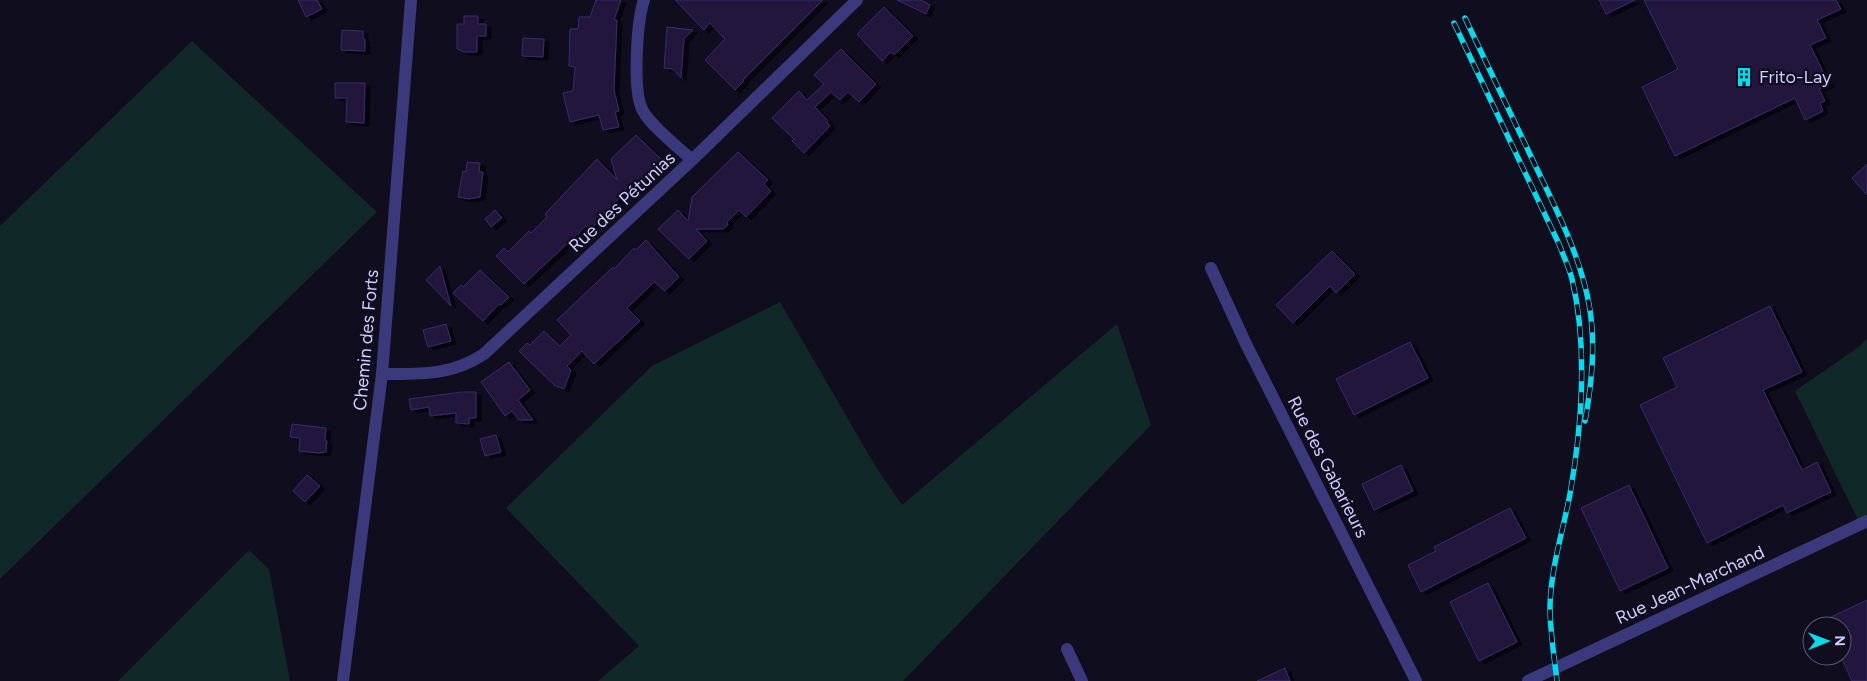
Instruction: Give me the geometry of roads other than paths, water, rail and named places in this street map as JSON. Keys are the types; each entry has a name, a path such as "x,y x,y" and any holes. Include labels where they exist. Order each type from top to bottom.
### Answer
{"street":[{"name":"Chemin des Forts","path":"343,681 382,374 411,0"},
{"path":"644,0 640,12 636,85 638,98 642,111 692,160"},
{"name":"Rue des Pétunias","path":"382,374 420,374 449,370 469,364 484,354 692,160 857,0"},
{"name":"Rue des Gabarieurs","path":"1211,268 1251,352 1416,681"},
{"name":"Rue Jean-Marchand","path":"1528,681 1867,520"},
{"path":"1067,649 1082,681"}],"railway":[{"path":"1465,18 1560,218 1580,269 1589,304 1593,348 1590,392 1585,421"},
{"path":"1454,23 1559,244 1571,275 1577,305 1582,359 1578,442 1570,494 1555,563 1550,606 1551,634 1557,681"}],"place":[{"name":"Frito-Lay","path":"1744,77"}]}
